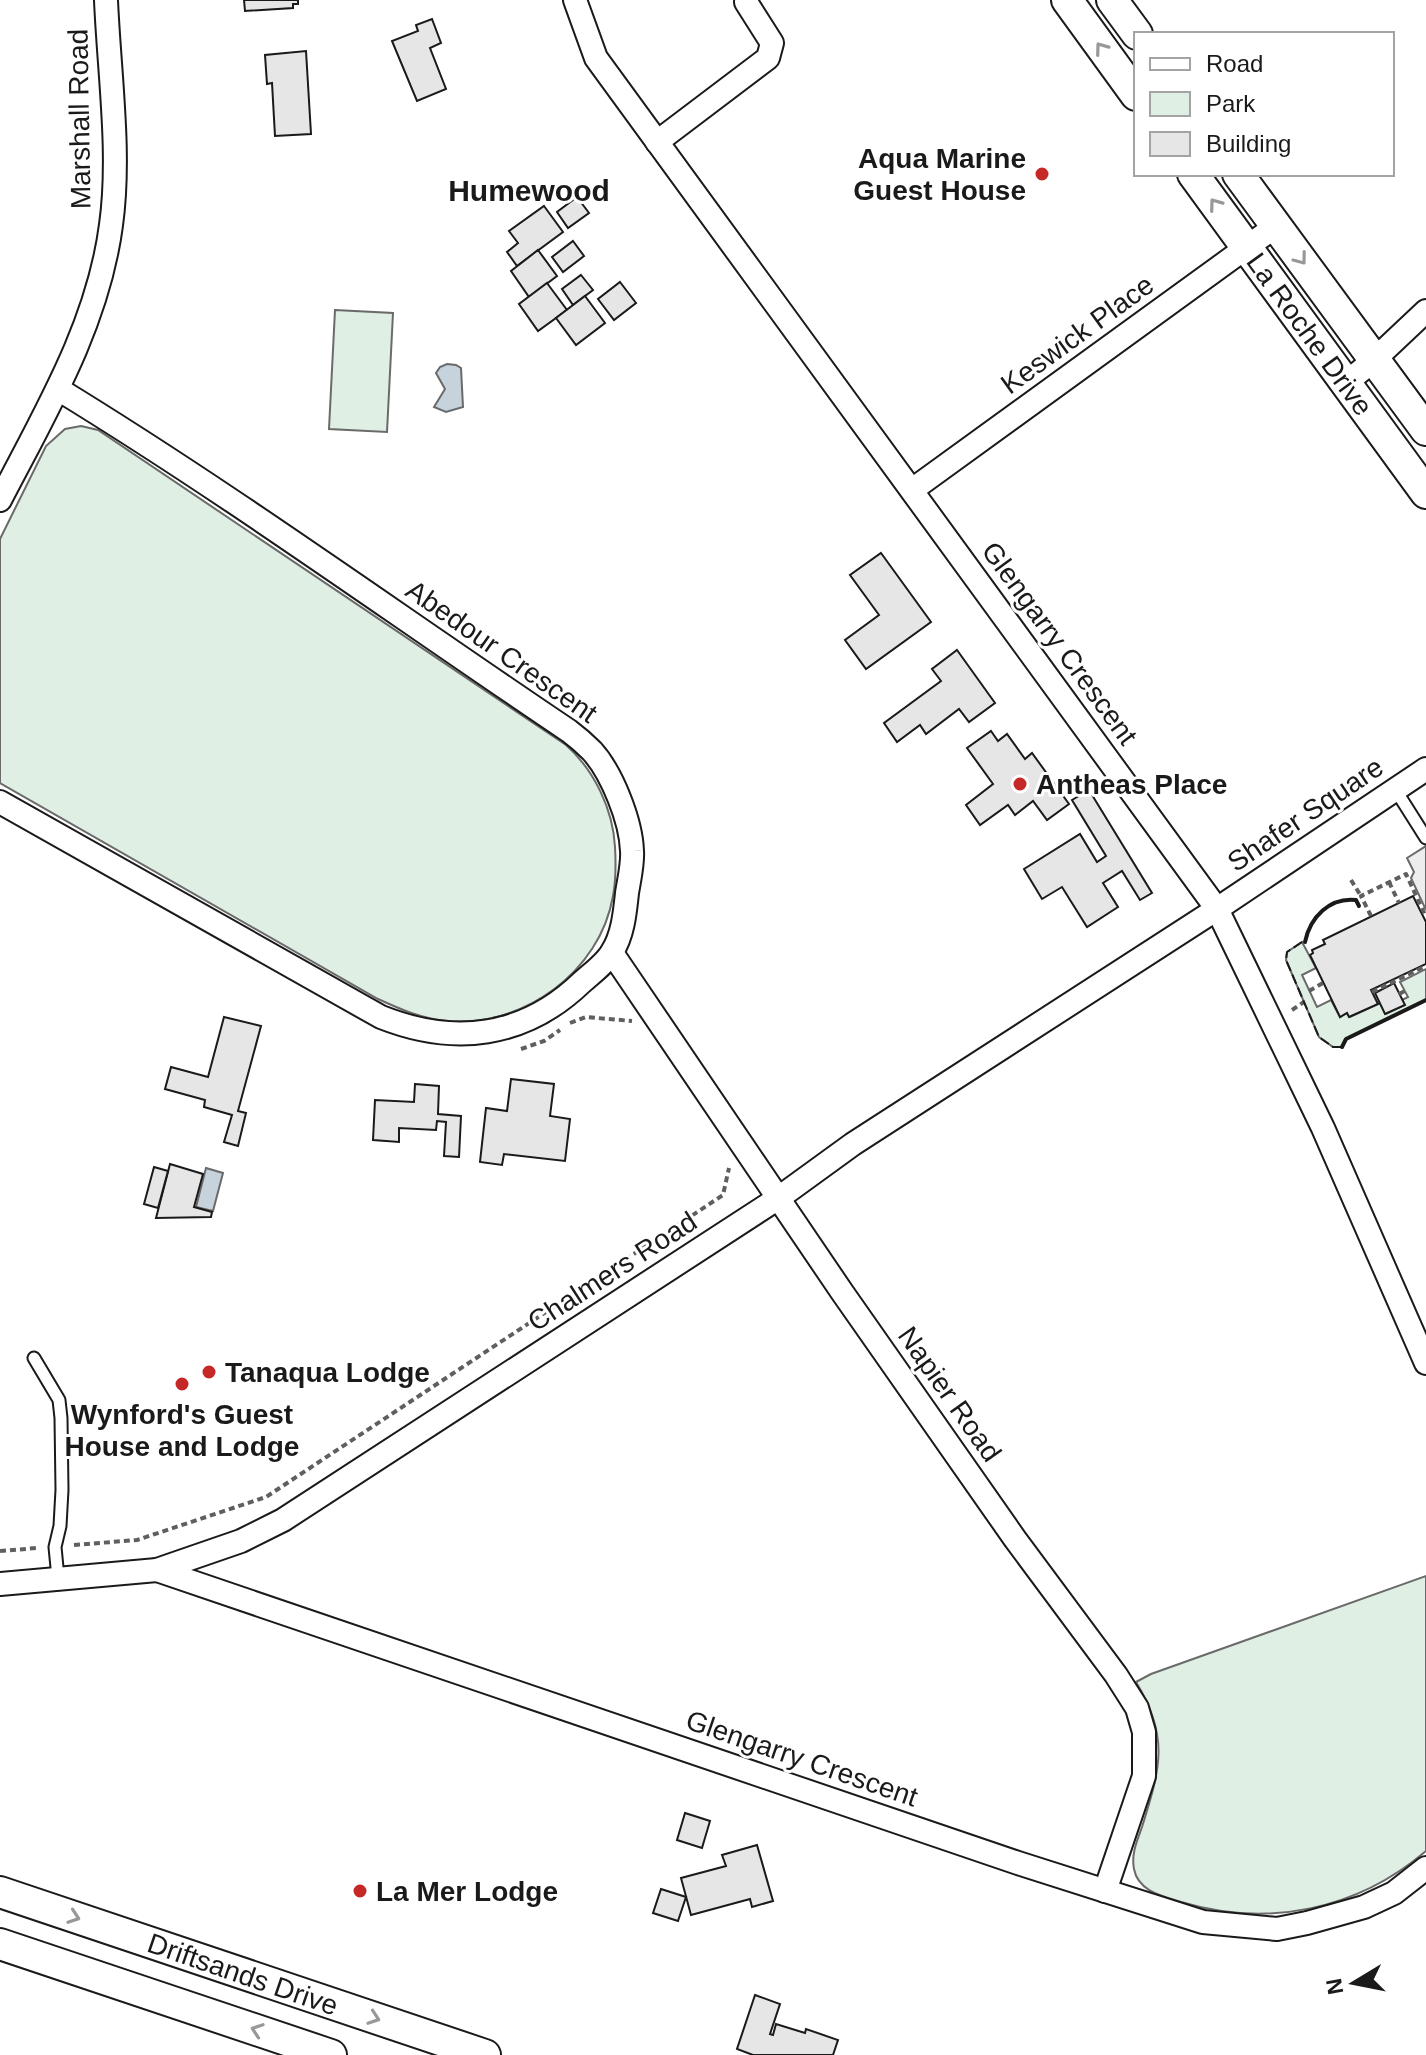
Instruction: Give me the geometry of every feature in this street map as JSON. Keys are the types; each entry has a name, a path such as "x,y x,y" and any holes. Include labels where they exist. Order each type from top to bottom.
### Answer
{"main road":[{"path":"1067,0 1134,92"},
{"path":"1112,0 1136,32"},
{"name":"La Roche Drive","path":"1194,176 1426,493"},
{"name":"La Roche Drive","path":"1239,176 1426,430"},
{"name":"Driftsands Drive","path":"0,1892 485,2055"},
{"name":"Driftsands Drive","path":"0,1944 331,2055"},
{"path":"215,2016 228,1969"}],"street":[{"name":"Marshall Road","path":"0,500 58,389 90,315 104,268 111,225 114,170 106,0"},
{"name":"Glengarry Crescent","path":"575,0 585,35 596,58 1217,909 1323,1128 1425,1358"},
{"path":"657,142 768,58 772,43 746,2"},
{"name":"Keswick Place","path":"912,490 1276,226"},
{"path":"1346,383 1426,311"},
{"name":"Abedour Crescent","path":"0,802 381,1017 411,1029 448,1035 477,1035 516,1024 543,1012 571,993 612,953 624,918 632,851 621,800 594,753 569,731 276,531 138,438 58,389"},
{"name":"Shafer Square","path":"1217,909 1426,769"},
{"name":"Chalmers Road","path":"0,1584 157,1570 241,1541 283,1520 780,1197 853,1144 1217,909"},
{"name":"Napier Road","path":"612,953 851,1305 1137,1708 1144,1732 1144,1776 1105,1891"},
{"name":"Glengarry Crescent","path":"157,1570 1203,1922 1277,1929 1364,1907 1394,1893 1426,1868"}],"lane":[{"path":"1395,789 1426,838"},
{"path":"34,1358 59,1400 61,1418 62,1490 60,1526 55,1547 58,1578"}],"path":[{"path":"1361,896 1406,874 1426,917"},
{"path":"1351,880 1371,916"},
{"path":"1389,882 1399,903"},
{"path":"1372,992 1426,966"},
{"path":"1309,991 1323,983"},
{"path":"515,1050 544,1041 570,1023 586,1017 631,1020 639,1033"},
{"path":"0,1551 137,1540 266,1497 723,1195 731,1170 722,1158"}],"green space":[{"path":"335,310 393,313 387,432 329,429"},
{"path":"81,426 98,430 566,745 576,755 593,778 606,805 615,847 615,884 605,923 592,949 575,971 554,990 529,1005 475,1021 438,1020 411,1013 378,999 0,783 0,539 46,446 65,429"},
{"path":"1302,942 1316,968 1302,975 1317,1007 1331,1000 1340,1017 1347,1013 1350,1017 1380,1003 1386,1014 1404,1005 1402,1000 1408,997 1400,982 1426,969 1426,1000 1346,1039 1342,1047 1333,1047 1319,1037 1286,960 1287,952"},
{"path":"1426,1576 1426,1851 1371,1888 1341,1900 1279,1913 1214,1910 1152,1892 1140,1883 1133,1858 1157,1770 1158,1737 1147,1702 1136,1682"}],"shaded area":[{"path":"447,364 461,368 463,407 446,412 434,407 445,389 436,373"},
{"path":"1426,846 1426,910 1411,878 1414,872 1407,858"},
{"path":"206,1168 223,1173 213,1211 196,1207"}],"building":[{"path":"244,0 298,0 298,4 293,4 293,8 245,11"},
{"path":"432,19 441,43 430,48 446,89 417,101 392,41 418,31 416,25"},
{"path":"306,51 311,134 275,136 272,83 267,84 265,55"},
{"path":"577,197 589,213 568,228 557,212"},
{"path":"544,206 563,232 517,266 507,252 518,243 509,231"},
{"path":"573,241 584,256 563,272 552,257"},
{"path":"538,250 557,276 529,297 511,271"},
{"path":"581,275 593,290 573,305 562,289"},
{"path":"620,282 636,303 614,320 598,299"},
{"path":"547,283 567,310 538,331 519,304"},
{"path":"585,296 605,323 576,345 556,318"},
{"path":"881,553 931,622 866,669 845,640 879,615 850,575"},
{"path":"957,650 995,703 969,722 959,709 926,734 920,725 897,742 884,723 941,681 932,669"},
{"path":"991,731 998,741 1007,734 1025,759 1032,753 1069,804 1047,820 1033,801 1015,815 1008,805 980,825 966,805 993,784 967,748"},
{"path":"1089,790 1152,893 1140,900 1122,871 1103,883 1118,907 1087,927 1062,887 1042,899 1024,869 1080,834 1097,862 1106,856 1072,800"},
{"path":"1413,896 1426,922 1426,964 1371,990 1378,1004 1349,1017 1347,1013 1340,1017 1310,955 1312,950 1325,944 1323,940"},
{"path":"1394,983 1405,1005 1385,1014 1375,993"},
{"path":"224,1017 261,1026 238,1111 246,1113 238,1146 224,1142 232,1115 204,1107 205,1100 165,1089 171,1067 208,1077"},
{"path":"511,1079 554,1084 550,1116 570,1119 565,1161 504,1154 502,1165 480,1162 486,1108 507,1111"},
{"path":"415,1084 439,1086 438,1114 461,1116 459,1157 444,1156 446,1122 437,1121 436,1130 399,1128 399,1142 373,1140 375,1100 414,1102"},
{"path":"170,1164 203,1174 194,1207 212,1212 211,1217 156,1218"},
{"path":"154,1167 168,1171 158,1208 144,1204"},
{"path":"685,1813 710,1821 702,1848 677,1840"},
{"path":"757,1845 773,1901 752,1907 750,1899 691,1915 681,1878 726,1866 722,1855"},
{"path":"661,1889 686,1897 678,1921 653,1913"},
{"path":"755,1995 780,2004 770,2034 773,2035 776,2024 805,2033 806,2029 838,2040 833,2055 753,2055 737,2049"}],"fence":[{"path":"1302,942 1287,952 1286,960 1319,1037 1333,1047 1342,1047"}],"wall":[{"path":"1305,942 1311,924 1330,905 1356,900 1359,906"},
{"path":"1342,1047 1346,1039 1426,1000"}],"place":[{"name":"Aqua Marine Guest House","path":"1042,174"},
{"name":"Antheas Place","path":"1020,784"},
{"name":"Tanaqua Lodge","path":"209,1372"},
{"name":"Wynford's Guest House and Lodge","path":"182,1384"},
{"name":"La Mer Lodge","path":"360,1891"}],"district":[{"name":"Humewood","path":"529,191"}]}
